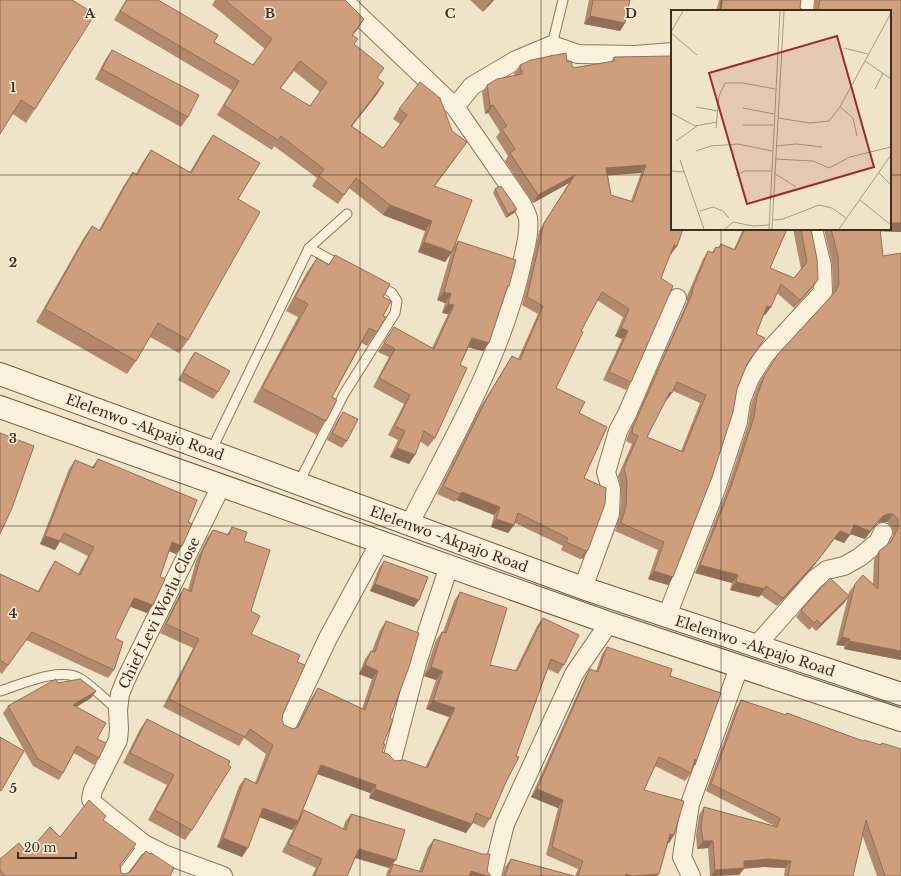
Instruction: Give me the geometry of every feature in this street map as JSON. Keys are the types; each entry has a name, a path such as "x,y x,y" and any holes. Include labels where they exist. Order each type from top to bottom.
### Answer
{"main road":[{"name":"Elelenwo -Akpajo Road","path":"0,374 583,588 755,647 901,694"},
{"name":"Elelenwo -Akpajo Road","path":"0,407 609,623 901,720"}],"street":[{"path":"344,0 455,107 522,204 528,219 527,239 519,277 502,333 484,378 409,525"},
{"path":"804,10 805,0"},
{"path":"455,107 472,86 516,60 552,45 578,54 635,55 671,52"},
{"path":"667,616 716,489 738,422 741,401 750,378 764,356 823,292 822,266 813,230"},
{"path":"583,588 610,514 611,489 606,472 610,455 618,432 677,298"},
{"name":"Chief Levi Worlu Close","path":"220,486 126,679 120,694 118,710 118,740 93,790 91,799 94,804 144,844 166,855 223,876"},
{"path":"755,647 815,579 827,570 844,566 860,557 878,542 883,532"},
{"path":"286,727 328,638 380,542"},
{"path":"392,760 416,664 449,566"},
{"path":"492,876 505,824 574,674 609,623"},
{"path":"691,876 682,857 690,804 738,667"}],"lane":[{"path":"552,45 563,0"},
{"path":"211,451 309,248 347,214"},
{"path":"309,248 351,271"},
{"path":"298,484 344,394 395,313 397,301 392,293 364,278"},
{"path":"0,691 52,675 66,674 81,679 118,710"},
{"path":"120,876 144,844"}],"building":[{"path":"0,0 72,0 95,14 35,109 21,100 0,134"},
{"path":"127,0 158,0 218,35 214,42 253,65 272,39 225,0 345,0 364,19 352,35 358,39 354,44 384,68 377,78 384,83 351,126 383,148 407,115 399,109 420,82 440,98 452,131 467,142 434,186 472,200 452,252 424,242 432,221 390,205 356,178 344,195 319,176 324,169 281,136 278,140 224,105 239,81 120,11","holes":["300,61 327,82 310,106 280,88"]},
{"path":"593,0 630,0 625,23 590,16"},
{"path":"723,0 801,0 800,8 803,10 720,10"},
{"path":"820,0 901,0 901,223 891,223 891,10 816,10 818,9"},
{"path":"112,50 199,95 188,117 102,69"},
{"path":"566,53 567,62 571,61 573,68 614,61 614,57 671,56 671,230 683,230 677,246 674,245 661,278 673,286 631,382 609,372 628,331 621,328 629,309 602,292 581,331 583,332 556,388 585,402 579,413 607,427 584,478 606,488 605,504 588,550 586,551 566,542 568,538 518,513 514,525 496,519 500,507 462,492 460,494 443,486 487,398 512,356 520,360 543,306 527,297 544,223 575,175 538,195 510,153 515,149 502,129 507,126 493,105 490,106 487,85 497,79 522,74 520,65 531,60","holes":["646,165 633,202 611,195 606,168"]},
{"path":"213,135 260,163 238,199 260,212 188,340 158,323 136,361 45,309 92,226 100,231 133,172 137,175 151,150 191,173"},
{"path":"501,186 517,209 508,214 495,189"},
{"path":"745,230 787,230 770,268 794,278 807,262 801,230 811,230 817,259 818,280 800,300 781,284 771,307 767,306 756,334 765,338 747,364 737,389 733,412 712,477 673,577 654,571 664,542 621,523 626,506 627,481 624,468 638,436 632,433 633,427 692,294 708,251 713,253 716,247 719,248 721,244 735,250","holes":["677,382 706,395 683,452 647,437 670,392 672,393"]},
{"path":"831,230 880,230 883,256 901,253 901,651 849,641 850,639 842,637 855,584 863,575 878,589 879,551 891,542 898,528 898,519 893,514 883,516 870,531 854,525 850,535 840,531 818,560 783,598 766,586 765,589 736,582 738,575 700,565 732,484 754,417 757,396 765,375 778,354 836,291 839,284 838,256"},
{"path":"458,241 516,260 509,286 508,285 489,343 472,338 460,365 467,368 435,438 424,431 415,455 397,448 405,431 395,426 410,395 379,378 395,349 384,343 394,327 434,349 454,305 448,304 451,294 444,292"},
{"path":"335,255 390,284 383,297 391,301 383,316 386,317 377,332 369,328 332,397 337,400 326,421 262,388 308,304 295,297 317,258 329,265"},
{"path":"195,352 230,371 218,392 183,373"},
{"path":"343,412 358,419 347,441 332,433"},
{"path":"0,433 34,446 12,508 0,534"},
{"path":"98,459 197,500 188,522 192,524 182,546 172,542 160,577 165,579 153,605 134,598 115,638 123,642 114,670 32,632 8,665 0,660 0,574 39,592 55,561 80,575 94,547 64,533 60,541 45,536 75,460 94,468"},
{"path":"232,527 247,532 244,541 270,550 251,611 260,616 251,634 300,655 297,662 305,665 283,714 282,720 284,725 293,729 298,727 318,688 365,710 378,671 365,665 371,651 375,652 386,621 419,633 409,667 390,718 393,720 383,744 385,744 382,752 388,754 395,761 404,760 427,768 455,708 433,701 443,671 431,667 442,632 446,633 460,592 507,608 490,665 517,671 543,618 579,635 564,665 551,659 516,756 519,757 490,819 476,813 472,824 375,789 376,785 321,765 298,821 263,808 248,848 223,838 245,778 257,784 273,745 250,729 245,737 169,699 199,639 166,624 184,588 191,592 202,552 213,530 229,535"},
{"path":"384,561 428,577 419,600 375,584"},
{"path":"830,578 849,596 821,624 817,620 814,623 801,610"},
{"path":"607,647 672,669 670,676 721,693 691,773 659,757 644,790 684,801 674,835 670,834 659,874 633,876 626,874 626,876 578,876 583,861 552,847 563,800 537,789 590,669 598,672"},
{"path":"56,679 58,683 80,679 96,691 73,705 106,723 97,739 106,743 99,758 77,746 63,773 38,759 8,706"},
{"path":"741,700 786,715 787,713 863,741 881,745 882,743 901,749 901,876 885,876 866,820 853,876 788,876 791,861 769,859 744,861 744,868 715,870 713,841 703,841 701,827 704,807 777,827 780,818 711,784"},
{"path":"147,719 230,761 228,765 231,767 192,830 155,810 174,775 130,753"},
{"path":"0,737 24,751 1,791 0,790"},
{"path":"89,800 106,816 103,820 136,844 120,865 121,873 125,874 130,872 146,851 174,868 170,876 5,876 0,870 0,859 19,843 27,853 50,827 60,837"},
{"path":"304,810 346,830 351,814 405,830 396,860 359,849 347,876 314,876 322,859 288,844"},
{"path":"434,839 482,854 490,854 487,871 491,876 471,871 469,876 389,876 393,864 422,872"},
{"path":"511,859 574,876 504,876"}]}
